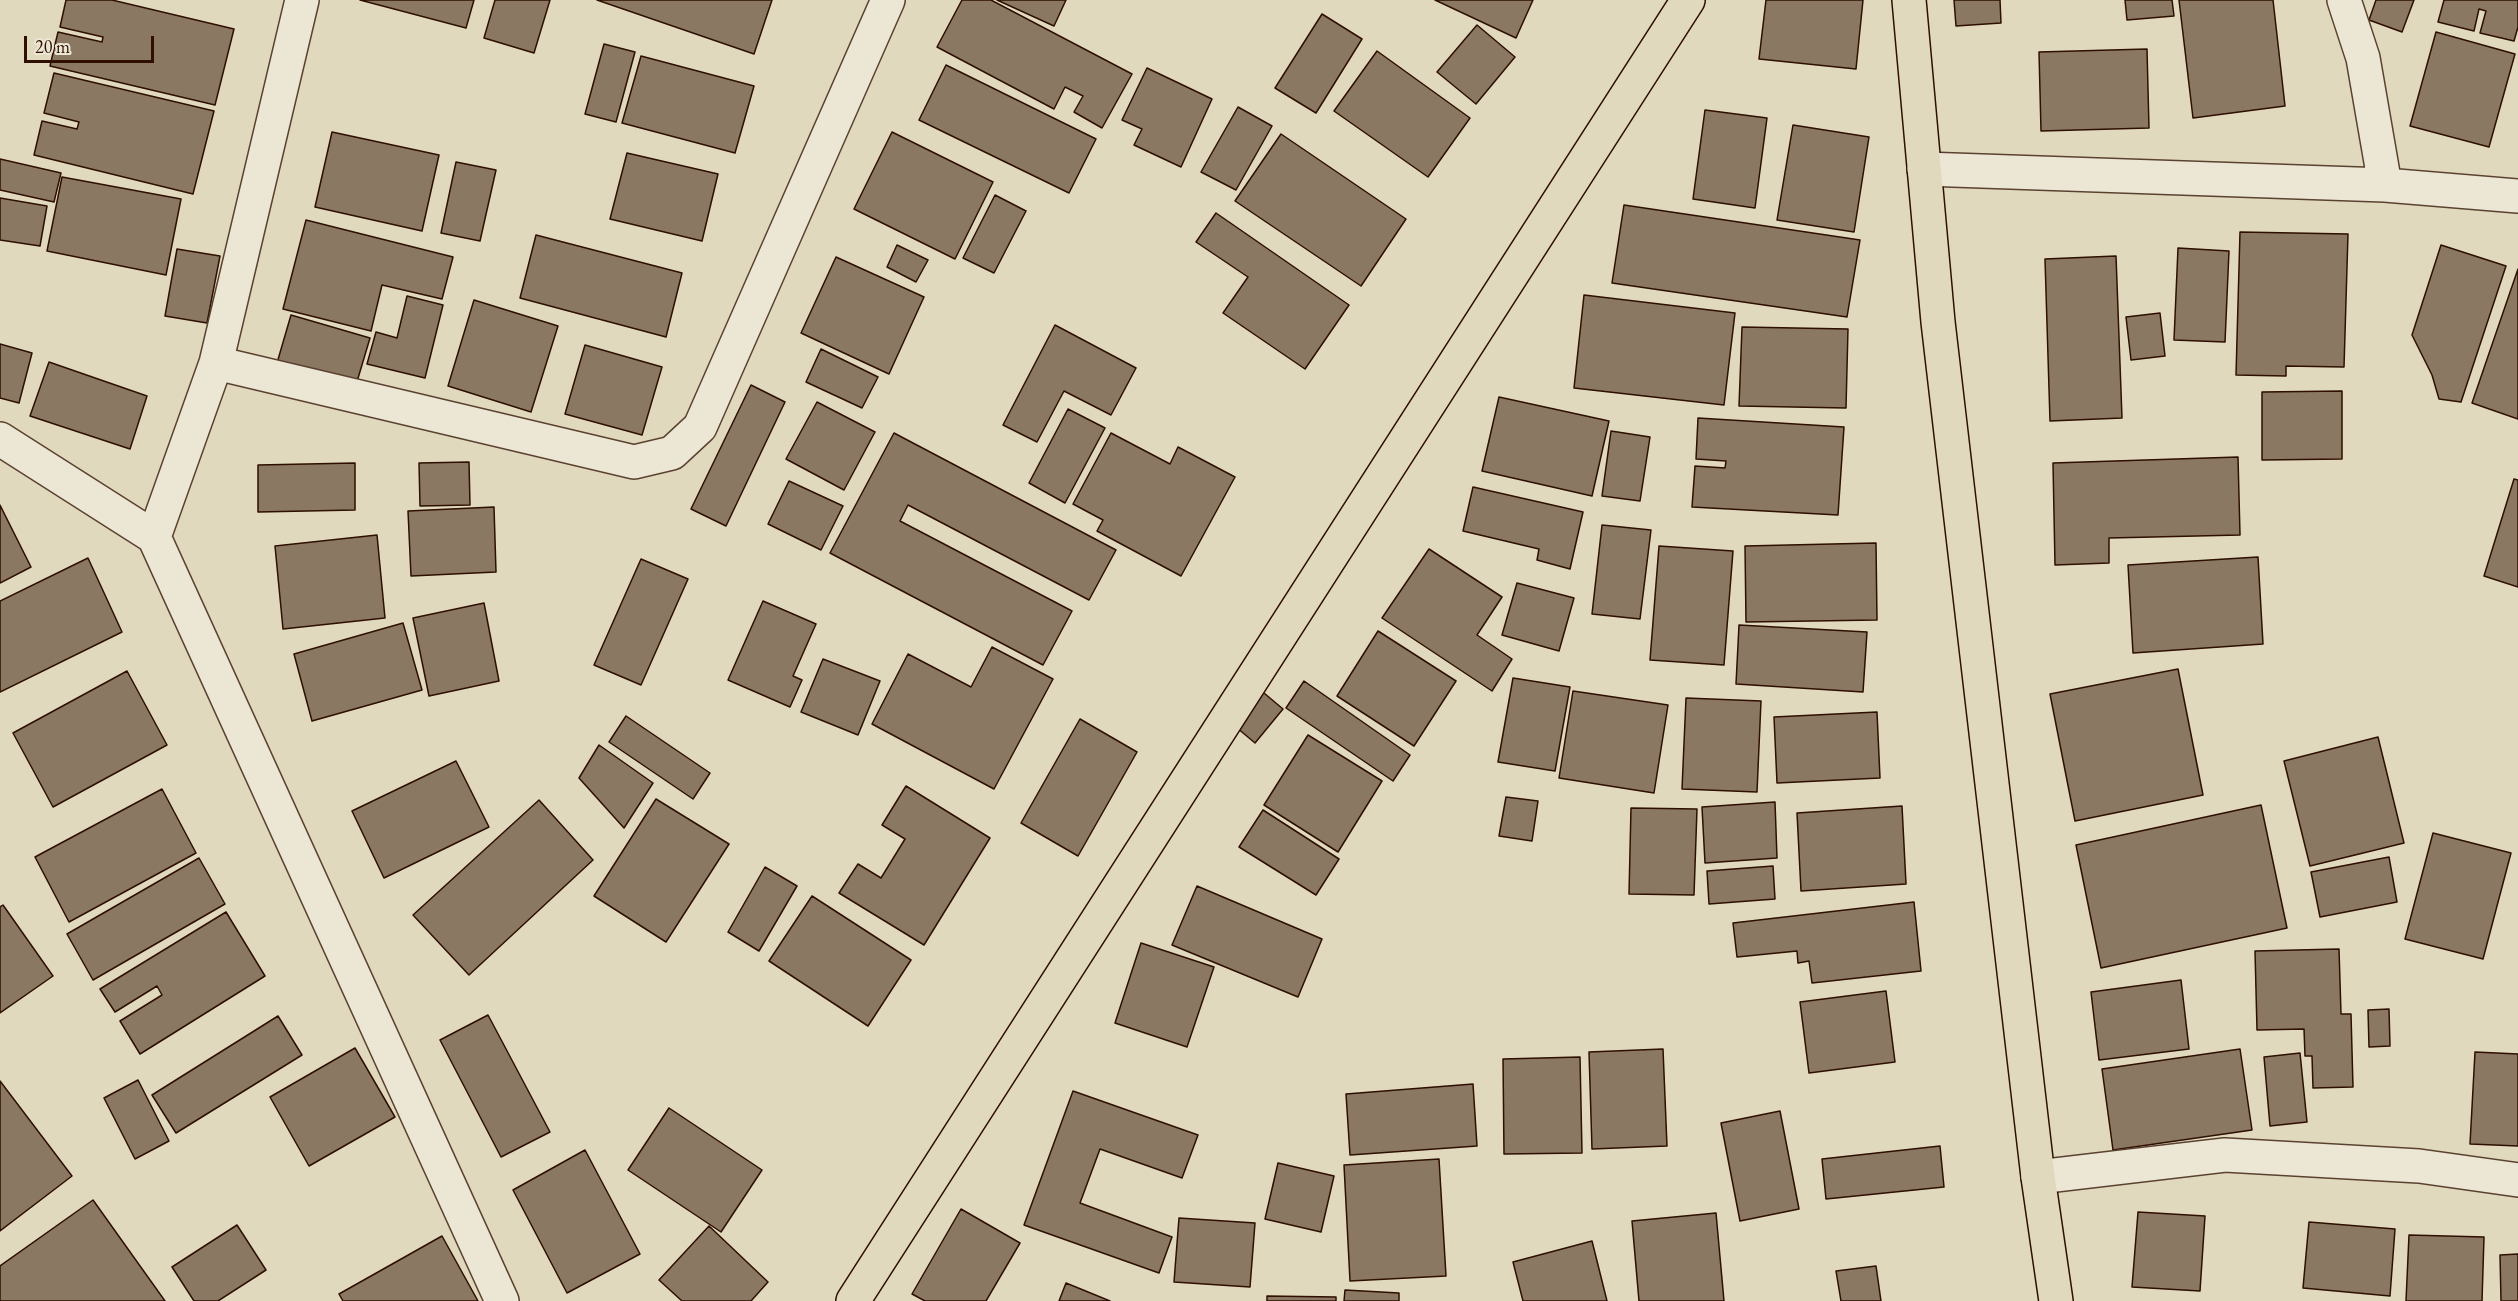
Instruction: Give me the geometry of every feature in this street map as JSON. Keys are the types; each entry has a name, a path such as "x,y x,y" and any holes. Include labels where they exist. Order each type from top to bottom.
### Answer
{"main road":[{"path":"853,1301 1688,0"},
{"path":"1909,0 1938,322 2038,1177 2056,1301"}],"street":[{"path":"154,537 216,363 302,0"},
{"path":"216,363 634,462 672,453 700,427 888,0"},
{"path":"2344,0 2363,58 2385,184"},
{"path":"1924,169 2385,184 2518,196"},
{"path":"0,439 154,537 502,1301"},
{"path":"2038,1177 2225,1155 2419,1166 2518,1180"}],"building":[{"path":"66,0 112,0 234,29 215,105 50,66 58,32 102,42 103,37 60,27"},
{"path":"360,0 474,0 466,28"},
{"path":"495,0 550,0 534,53 484,38"},
{"path":"597,0 772,0 754,54"},
{"path":"962,0 991,0 1132,74 1102,128 1074,112 1083,96 1065,87 1054,109 937,47"},
{"path":"997,0 1066,0 1054,26"},
{"path":"1435,0 1533,0 1516,38"},
{"path":"1766,0 1863,0 1856,69 1759,59"},
{"path":"1954,0 2000,0 2001,23 1956,26"},
{"path":"2125,0 2172,0 2174,16 2127,20"},
{"path":"2179,0 2273,0 2285,106 2193,118"},
{"path":"2376,0 2414,0 2402,32 2369,20"},
{"path":"2444,0 2518,0 2518,27 2514,41 2480,33 2486,11 2479,9 2474,31 2438,22"},
{"path":"1322,14 1362,39 1316,113 1275,88"},
{"path":"1477,25 1515,57 1476,104 1437,72"},
{"path":"2436,32 2515,54 2489,147 2410,126"},
{"path":"604,44 635,52 616,122 585,114"},
{"path":"2147,49 2149,128 2041,131 2039,52"},
{"path":"1377,51 1470,118 1428,177 1334,111"},
{"path":"641,56 754,86 735,153 622,123"},
{"path":"946,65 1096,139 1069,193 919,120"},
{"path":"1147,68 1212,99 1181,167 1134,145 1142,129 1122,120"},
{"path":"54,73 214,111 193,194 34,155 42,121 77,129 79,122 44,113"},
{"path":"1238,107 1272,126 1236,190 1201,172"},
{"path":"1705,110 1767,118 1755,208 1693,199"},
{"path":"1793,125 1869,137 1854,232 1777,220"},
{"path":"332,132 439,155 422,231 315,207"},
{"path":"892,132 993,182 955,259 854,209"},
{"path":"1281,134 1406,219 1361,286 1235,201"},
{"path":"627,153 718,174 702,241 610,219"},
{"path":"0,159 61,173 54,202 0,190"},
{"path":"456,162 496,170 480,241 441,233"},
{"path":"62,177 181,199 166,275 47,251"},
{"path":"995,195 1026,211 994,273 963,258"},
{"path":"0,198 47,206 40,246 0,240"},
{"path":"1624,205 1860,240 1847,317 1612,283"},
{"path":"1216,213 1349,305 1305,369 1223,313 1248,277 1196,242"},
{"path":"306,220 453,257 442,299 382,285 371,331 283,309"},
{"path":"2240,232 2348,234 2344,367 2286,366 2286,376 2236,375"},
{"path":"536,235 682,273 666,337 520,298"},
{"path":"897,245 928,260 916,282 887,267"},
{"path":"2441,245 2506,266 2461,402 2439,399 2432,375 2412,335"},
{"path":"2178,248 2229,251 2225,342 2174,340"},
{"path":"177,249 220,256 207,323 165,316"},
{"path":"2116,256 2122,418 2050,421 2045,259"},
{"path":"836,257 924,297 889,374 801,333"},
{"path":"2518,269 2518,419 2472,403"},
{"path":"1584,295 1735,313 1724,405 1574,388"},
{"path":"407,296 443,305 425,378 367,364 376,332 397,338"},
{"path":"474,300 558,326 531,412 448,386"},
{"path":"2160,313 2165,356 2131,360 2126,317"},
{"path":"291,315 370,338 356,385 277,363"},
{"path":"1055,325 1136,368 1111,415 1064,391 1037,442 1003,425"},
{"path":"1742,327 1848,329 1846,408 1739,406"},
{"path":"0,344 32,353 19,403 0,398"},
{"path":"585,345 662,367 642,435 565,414"},
{"path":"821,349 878,377 862,408 806,382"},
{"path":"49,362 147,396 130,449 30,416"},
{"path":"751,385 785,402 726,526 691,509"},
{"path":"2342,391 2342,459 2262,460 2262,392"},
{"path":"1499,397 1609,421 1592,496 1482,471"},
{"path":"817,402 875,432 844,490 786,459"},
{"path":"1068,409 1105,428 1065,503 1029,483"},
{"path":"1698,418 1844,427 1838,515 1692,507 1695,466 1725,468 1726,461 1696,459"},
{"path":"1611,431 1650,437 1640,501 1602,496"},
{"path":"894,433 1116,550 1089,600 908,505 900,521 1072,611 1043,665 830,553"},
{"path":"1111,433 1170,464 1178,447 1235,477 1181,576 1097,531 1103,520 1073,504"},
{"path":"2238,457 2240,535 2109,538 2109,563 2055,565 2053,463"},
{"path":"469,462 470,505 420,506 419,463"},
{"path":"355,463 355,510 258,512 258,465"},
{"path":"2514,479 2518,480 2518,587 2484,576"},
{"path":"789,481 843,506 821,550 768,524"},
{"path":"1473,487 1583,512 1570,569 1537,560 1539,549 1463,531"},
{"path":"0,505 31,567 0,583"},
{"path":"494,507 496,572 411,576 408,511"},
{"path":"1602,525 1651,530 1640,619 1592,614"},
{"path":"377,535 385,618 283,629 275,546"},
{"path":"1876,543 1877,620 1746,622 1745,546"},
{"path":"1659,546 1733,551 1724,665 1650,660"},
{"path":"1429,549 1502,597 1477,635 1512,659 1492,691 1382,618"},
{"path":"2258,557 2263,644 2133,653 2128,565"},
{"path":"88,558 122,632 0,692 0,601"},
{"path":"641,559 688,579 641,685 594,665"},
{"path":"1517,583 1574,598 1559,651 1502,635"},
{"path":"763,601 816,624 793,676 802,680 790,707 728,680"},
{"path":"484,603 499,681 429,696 413,618"},
{"path":"403,623 422,690 312,721 294,654"},
{"path":"1739,625 1867,632 1863,692 1736,684"},
{"path":"1378,631 1456,681 1414,746 1337,696"},
{"path":"992,647 1053,679 994,789 872,724 908,654 971,687"},
{"path":"823,659 880,681 858,735 801,712"},
{"path":"2178,669 2203,795 2075,821 2050,694"},
{"path":"127,671 167,745 53,807 13,733"},
{"path":"1513,678 1570,687 1555,771 1498,762"},
{"path":"1304,681 1410,755 1393,781 1286,708"},
{"path":"1258,688 1283,709 1255,743 1230,722"},
{"path":"1573,691 1668,705 1654,793 1559,778"},
{"path":"1686,698 1761,701 1757,792 1682,789"},
{"path":"1877,712 1880,778 1777,783 1774,717"},
{"path":"626,716 710,773 693,799 609,742"},
{"path":"1080,719 1137,752 1078,856 1021,823"},
{"path":"1308,735 1382,781 1338,852 1264,805"},
{"path":"2378,737 2404,843 2310,866 2284,761"},
{"path":"599,745 653,783 624,828 579,778"},
{"path":"456,761 489,827 384,878 352,811"},
{"path":"906,786 990,838 924,945 839,893 858,864 881,878 905,839 882,825"},
{"path":"162,789 196,853 69,922 35,857"},
{"path":"1506,797 1538,801 1532,841 1499,836"},
{"path":"656,799 729,844 666,942 594,896"},
{"path":"539,800 593,860 469,975 413,915"},
{"path":"1775,802 1777,858 1705,863 1702,807"},
{"path":"2261,805 2287,928 2101,968 2076,845"},
{"path":"1902,806 1906,884 1801,891 1797,813"},
{"path":"1631,808 1697,809 1694,895 1629,894"},
{"path":"1263,810 1339,859 1316,895 1239,847"},
{"path":"2433,833 2511,853 2483,959 2405,939"},
{"path":"2389,857 2397,902 2320,917 2311,872"},
{"path":"199,858 225,904 93,980 67,934"},
{"path":"1773,866 1775,899 1709,904 1707,871"},
{"path":"765,867 797,886 759,951 728,932"},
{"path":"1197,886 1322,939 1298,997 1172,945"},
{"path":"812,896 911,960 868,1026 769,961"},
{"path":"1914,902 1921,971 1812,983 1809,961 1798,963 1797,951 1737,957 1733,923"},
{"path":"3,905 53,976 0,1013 0,907"},
{"path":"226,912 265,976 140,1054 120,1021 162,995 157,986 115,1012 100,989"},
{"path":"1141,943 1214,967 1187,1047 1115,1023"},
{"path":"2339,949 2341,1014 2351,1014 2353,1087 2313,1088 2312,1056 2305,1056 2304,1029 2257,1030 2255,951"},
{"path":"2181,980 2189,1049 2099,1060 2091,992"},
{"path":"1886,991 1895,1062 1809,1073 1800,1002"},
{"path":"2389,1009 2390,1046 2369,1047 2368,1010"},
{"path":"488,1015 550,1132 501,1157 440,1040"},
{"path":"278,1016 302,1055 176,1133 152,1095"},
{"path":"355,1048 395,1117 309,1166 270,1097"},
{"path":"1663,1049 1667,1146 1592,1149 1589,1052"},
{"path":"2240,1049 2252,1130 2113,1150 2102,1069"},
{"path":"2475,1052 2518,1054 2518,1146 2470,1144"},
{"path":"2300,1053 2307,1122 2270,1126 2264,1057"},
{"path":"1580,1057 1582,1153 1504,1154 1503,1059"},
{"path":"138,1080 169,1141 135,1159 104,1098"},
{"path":"0,1081 72,1176 0,1231"},
{"path":"1473,1084 1477,1146 1350,1155 1346,1094"},
{"path":"1073,1091 1198,1135 1182,1178 1100,1149 1080,1203 1172,1237 1159,1273 1024,1225"},
{"path":"669,1108 762,1170 721,1232 628,1170"},
{"path":"1780,1111 1799,1209 1740,1221 1721,1123"},
{"path":"1940,1146 1944,1187 1826,1199 1822,1159"},
{"path":"585,1150 640,1254 567,1293 513,1190"},
{"path":"1439,1159 1446,1276 1350,1281 1344,1165"},
{"path":"1278,1163 1334,1176 1321,1232 1265,1219"},
{"path":"93,1200 165,1301 0,1301 0,1266"},
{"path":"961,1209 1020,1243 986,1301 925,1301 912,1294"},
{"path":"2138,1212 2205,1216 2200,1291 2132,1287"},
{"path":"1716,1213 1724,1301 1639,1301 1632,1221"},
{"path":"1179,1218 1255,1223 1250,1287 1174,1282"},
{"path":"2309,1222 2395,1229 2390,1296 2303,1288"},
{"path":"237,1225 266,1270 218,1301 194,1301 172,1267"},
{"path":"709,1226 768,1282 751,1301 682,1301 659,1280"},
{"path":"2409,1235 2484,1237 2482,1301 2406,1301"},
{"path":"442,1236 478,1301 343,1301 339,1294"},
{"path":"1592,1241 1607,1301 1523,1301 1513,1262"},
{"path":"2518,1254 2518,1301 2501,1301 2500,1255"},
{"path":"1876,1266 1881,1301 1841,1301 1836,1271"},
{"path":"1066,1283 1110,1301 1059,1301"},
{"path":"1345,1290 1399,1293 1399,1301 1344,1301"},
{"path":"1267,1296 1336,1297 1336,1301 1267,1301"}]}
